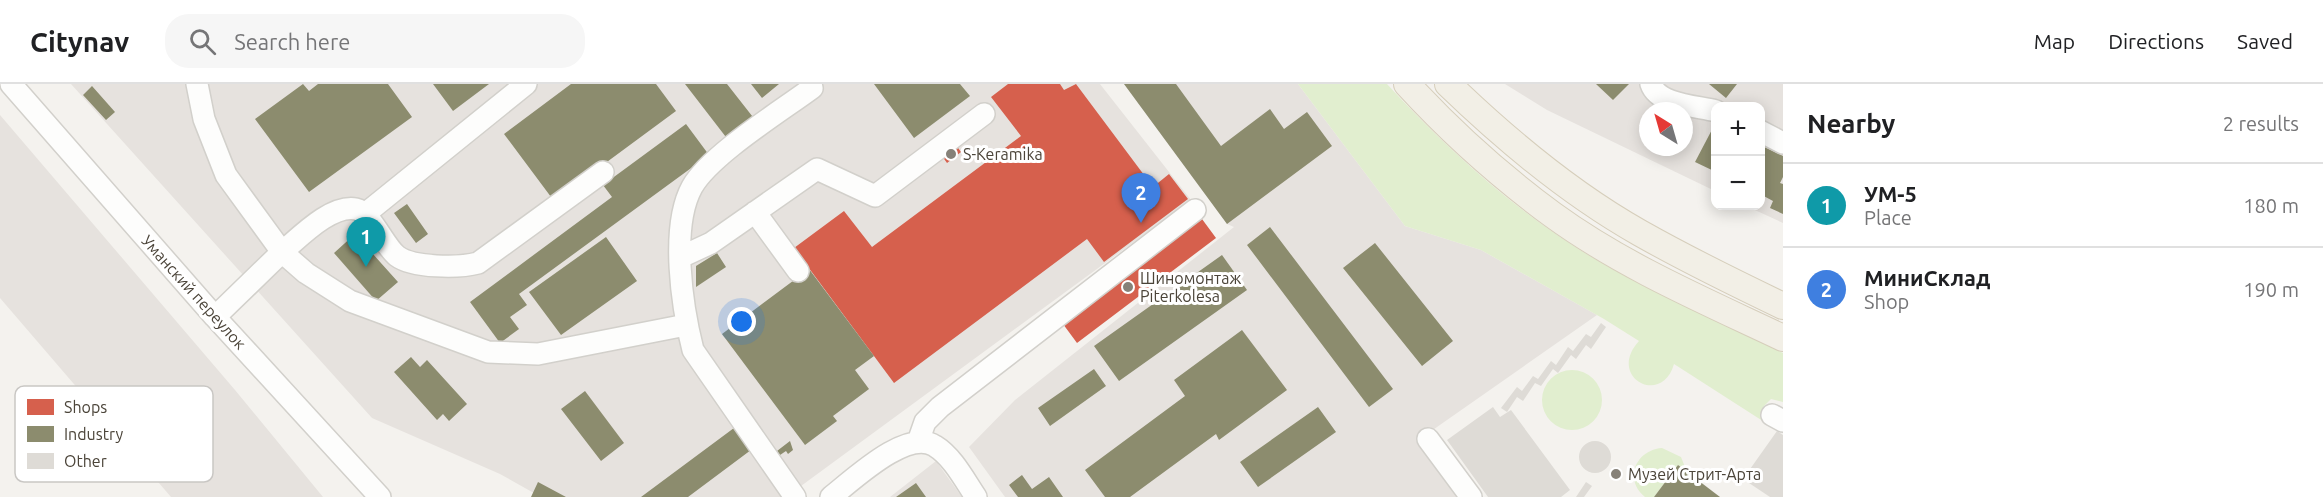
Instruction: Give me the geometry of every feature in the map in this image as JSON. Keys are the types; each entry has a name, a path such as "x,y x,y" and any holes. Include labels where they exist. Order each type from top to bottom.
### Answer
{"main road":[{"path":"1407,84 1482,158 1554,216 1634,264 1783,338"},
{"path":"1448,84 1511,141 1567,185 1638,232 1783,306"}],"street":[{"name":"Уманский переулок","path":"11,84 215,317 380,497"},
{"path":"197,84 204,119 226,175 282,252 306,273 350,301 390,318 488,352 538,354 686,325"},
{"path":"365,214 526,84"},
{"path":"795,497 693,350 686,325 681,257 681,216 692,186 722,154 812,88 811,84"},
{"path":"1651,84 1653,92 1664,98 1711,110"},
{"path":"681,257 711,243 817,169 875,196 984,114"},
{"path":"1765,133 1783,143"},
{"path":"215,317 282,252 318,222 338,211 356,209 365,214 396,255 409,263 466,266 478,263 603,172"},
{"path":"918,442 925,422 940,407 1195,210"},
{"path":"755,212 798,271"},
{"path":"1428,439 1471,497"},
{"path":"831,497 880,459 898,448 918,442 934,445 948,458 976,497"}],"shaded area":[{"path":"71,84 1100,84 1191,200 786,497 541,497 500,474 372,418"},
{"path":"1124,84 1298,84 1405,226 1481,250 1597,315 1427,434 1471,497 1005,497 969,447 1015,400 1234,227 1227,224"},
{"path":"1505,84 1783,84 1783,223 1755,210 1765,210 1765,102 1711,102 1711,189 1642,156 1693,156 1693,102 1639,102 1639,154 1547,110"},
{"path":"0,115 235,390 323,497 171,497 158,482 213,482 213,386 76,386 0,298"},
{"path":"936,461 962,497 890,497"}],"green space":[{"path":"1298,84 1387,84 1466,163 1508,199 1553,232 1608,267 1783,353 1783,402 1771,399 1764,406 1762,416 1769,425 1674,364 1668,377 1659,384 1649,385 1640,382 1632,375 1629,366 1631,354 1639,341 1481,250 1405,226"},
{"path":"1572,370 1589,375 1597,383 1602,400 1597,417 1589,425 1572,430 1555,425 1547,417 1542,400 1547,383 1555,375"},
{"path":"1662,448 1681,457 1687,472 1678,465 1654,497 1645,497 1638,490 1635,482 1636,466 1645,454"}],"building: Shops":[{"path":"1008,84 1060,84 1064,90 1076,84 1153,187 1169,174 1188,199 1104,262 1087,239 894,383 794,248 844,211 872,247 1021,136 991,97"},
{"name":"S-Keramika","path":"956,145 961,152 947,163 942,156"},
{"path":"1202,219 1216,238 1077,343 1063,324"}],"building: Industry":[{"path":"303,84 309,91 318,84 388,84 412,117 309,192 255,119"},
{"path":"433,84 489,84 453,111"},
{"path":"571,84 656,84 676,111 554,201 504,134"},
{"path":"685,84 727,84 756,121 729,141"},
{"path":"751,84 779,84 762,98"},
{"path":"874,84 960,84 970,96 914,138"},
{"path":"1124,84 1176,84 1221,146 1270,109 1284,129 1307,112 1332,146 1227,224"},
{"path":"1596,84 1629,84 1613,100"},
{"path":"1709,84 1737,84 1726,98"},
{"path":"92,86 115,112 106,120 83,95"},
{"path":"686,124 709,155 519,294 527,305 510,317 519,329 500,343 470,302 612,197 603,185"},
{"path":"1711,132 1711,170 1695,162"},
{"path":"1765,147 1783,156 1783,177 1780,183 1783,184 1783,214 1770,208 1773,201 1765,197"},
{"path":"407,204 428,234 416,243 394,213"},
{"path":"1270,227 1393,389 1369,407 1247,245"},
{"path":"355,234 398,282 376,301 334,253"},
{"path":"606,237 637,281 561,335 529,292"},
{"path":"1375,243 1453,341 1422,366 1343,268"},
{"path":"717,253 726,267 696,287 696,266"},
{"path":"1222,255 1247,290 1119,381 1094,346"},
{"path":"809,269 874,356 855,370 869,389 833,416 837,421 805,445 722,334"},
{"path":"1242,330 1287,390 1219,440 1216,434 1130,497 1105,497 1085,470 1185,396 1174,380"},
{"path":"411,357 420,367 427,360 467,404 449,421 443,414 437,420 394,372"},
{"path":"1094,369 1106,386 1050,426 1038,408"},
{"path":"585,391 624,443 601,461 561,409"},
{"path":"1318,407 1336,432 1258,487 1240,462"},
{"path":"738,425 755,447 688,497 641,497"},
{"path":"790,441 793,450 788,454 786,451 780,455 777,451"},
{"path":"1678,465 1720,497 1654,497"},
{"path":"1022,475 1032,489 1049,477 1063,497 1018,497 1009,485"},
{"path":"538,482 566,497 531,497"},
{"path":"916,483 926,497 896,497"}],"building: Other":[{"path":"1601,323 1606,327 1591,349 1586,345 1576,359 1571,355 1558,373 1553,369 1541,386 1535,383 1523,401 1517,397 1507,412 1501,408 1517,387 1522,391 1533,376 1538,379 1551,361 1556,365 1568,347 1573,351 1586,334 1591,337"},
{"path":"1493,407 1500,417 1511,410 1570,490 1561,497 1488,497 1447,440"},
{"path":"1777,431 1783,435 1783,497 1770,497 1743,479"},
{"path":"1595,441 1606,446 1611,457 1606,468 1595,473 1584,468 1579,457 1584,446"},
{"path":"1586,482 1592,486 1584,497 1576,497"}],"place":[{"name":"S-Keramika","path":"951,154"},
{"name":"МиниСклад","path":"1141,223"},
{"name":"УМ-5","path":"366,267"},
{"name":"Шиномонтаж Piterkolesa","path":"1128,287"},
{"name":"Музей Стрит-Арта","path":"1616,474"}]}
